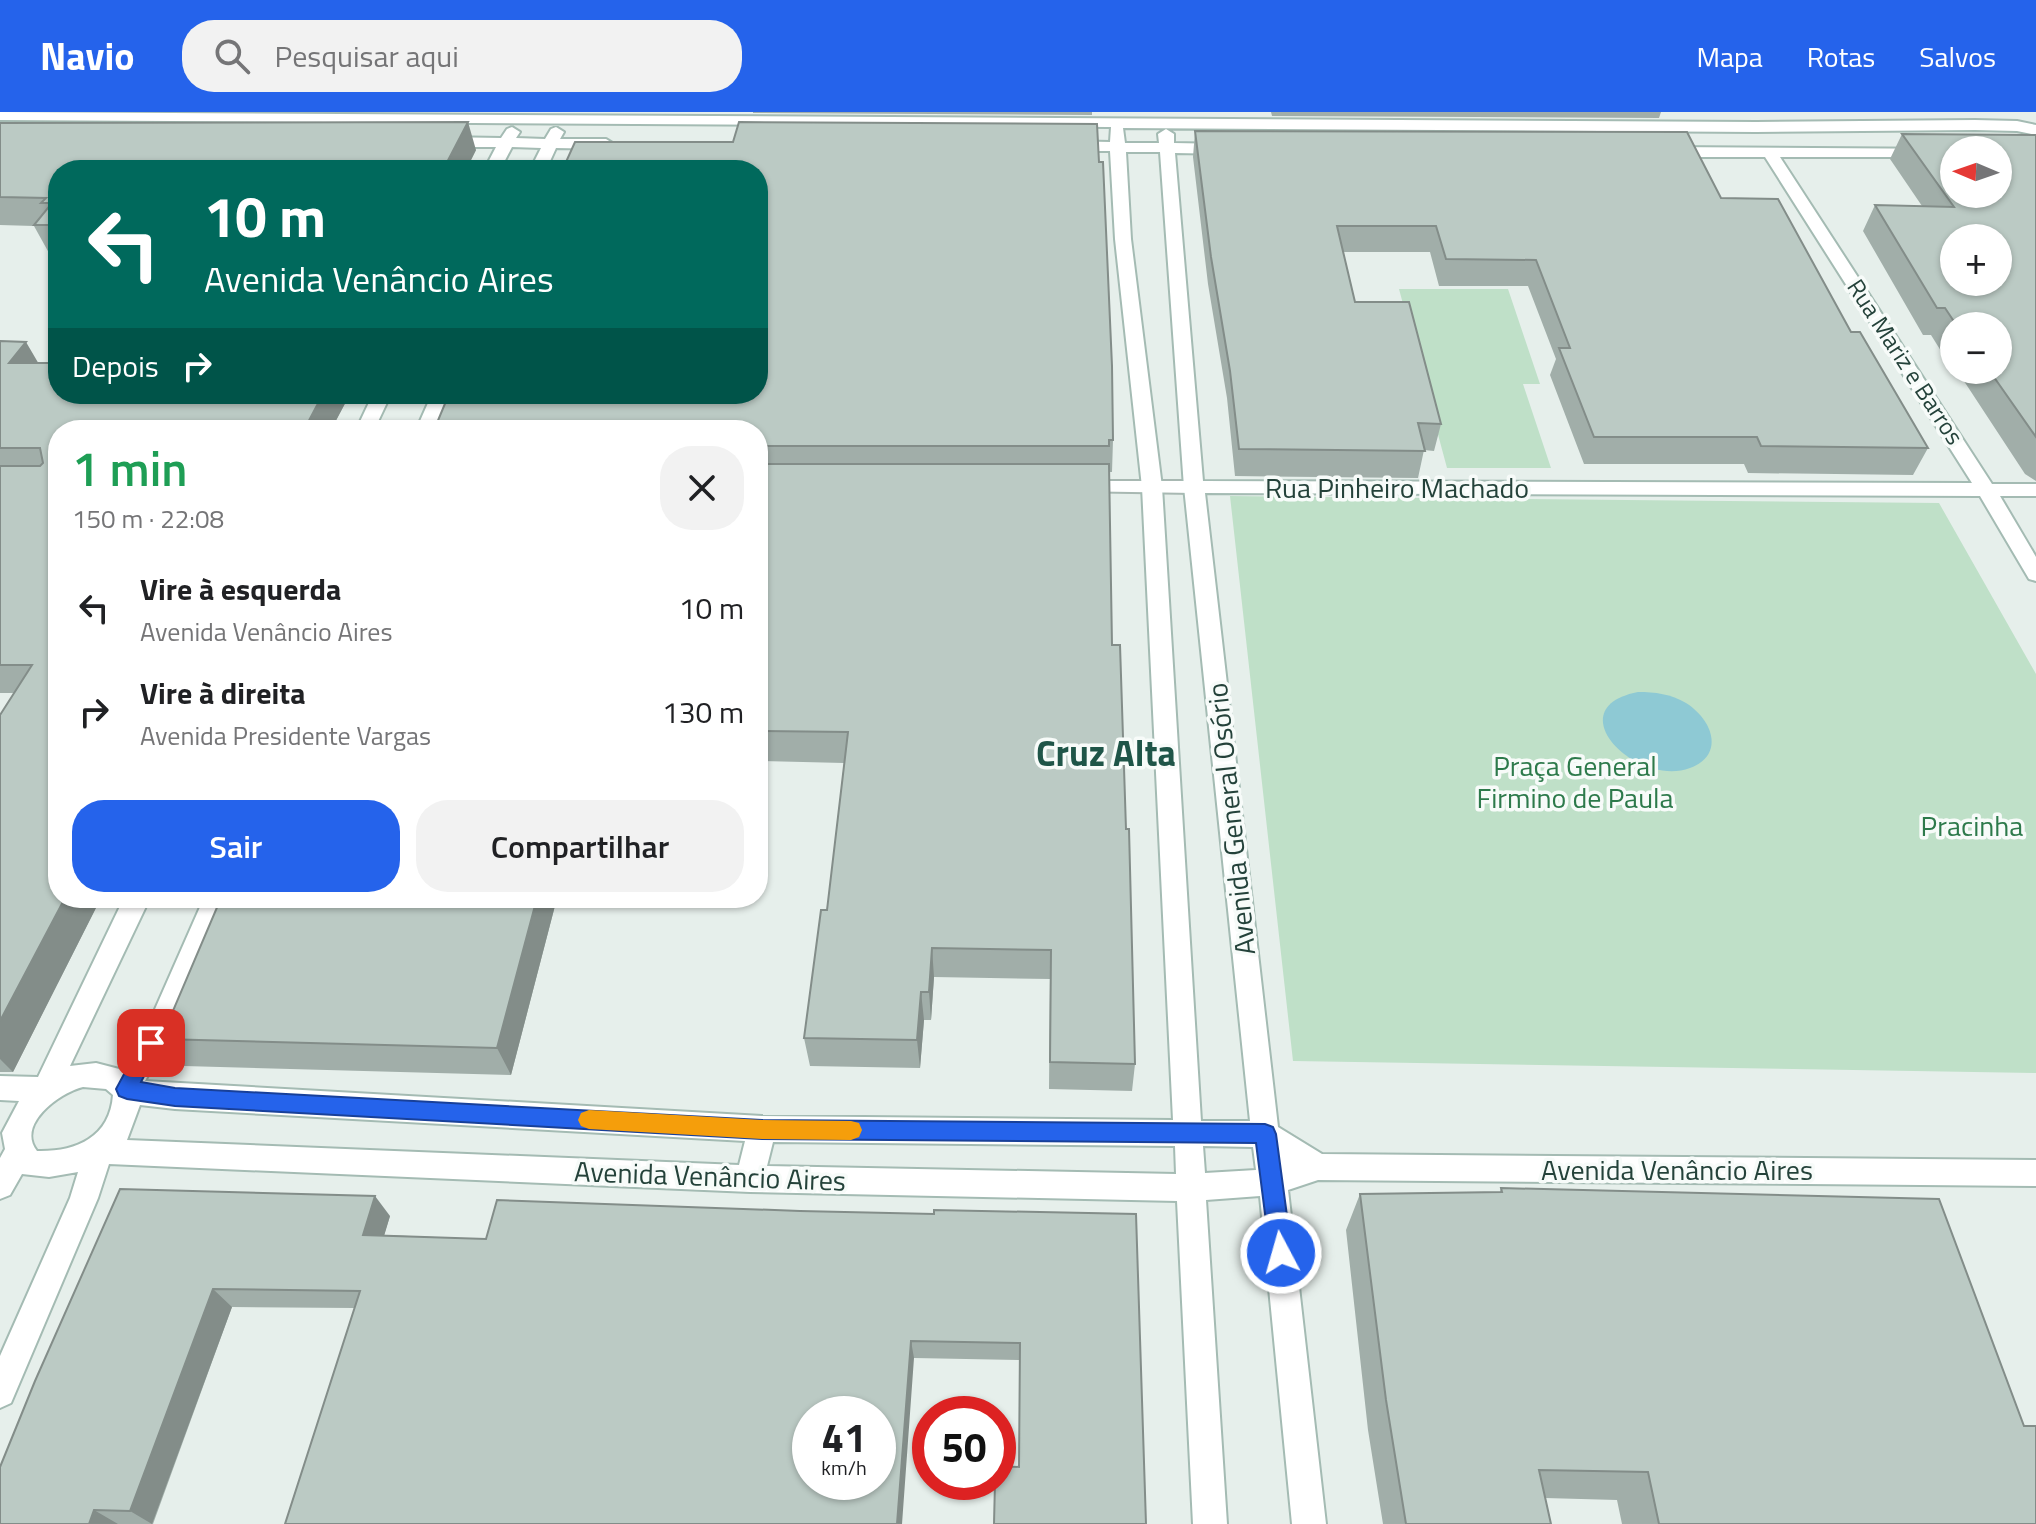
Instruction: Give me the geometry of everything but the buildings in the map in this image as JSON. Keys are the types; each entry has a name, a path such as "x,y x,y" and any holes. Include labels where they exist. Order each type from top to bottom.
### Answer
{"main road":[{"path":"1747,112 1756,127"},
{"path":"497,160 522,115"},
{"path":"543,160 564,115"},
{"path":"0,116 1116,117 1756,127 1975,125 2017,126 2036,130"},
{"name":"Avenida General Osório","path":"1116,117 1123,239 1152,487 1210,1524"},
{"name":"Avenida General Osório","path":"1165,118 1194,487 1309,1524"},
{"path":"1756,127 1776,131 1788,140 1786,149 1770,153 1751,150 1736,139 1739,130 1756,127"},
{"path":"427,142 629,144"},
{"path":"1055,146 1246,149"},
{"path":"1643,152 1940,152"},
{"name":"Rua Mariz e Barros","path":"1770,153 2036,574"},
{"name":"Rua Pinheiro Machado","path":"1057,487 2036,490"},
{"path":"47,1089 132,908"},
{"path":"9,1150 30,1164 53,1166 76,1162 99,1150 115,1135 128,1110 127,1089 163,1021 213,908"},
{"path":"0,1186 16,1129 33,1101 47,1089 65,1079 87,1076 111,1078 127,1089"},
{"path":"0,1088 47,1089"},
{"name":"Avenida Venâncio Aires","path":"127,1089 175,1097 762,1129 1265,1134"},
{"path":"750,1179 762,1129"},
{"path":"1265,1134 1318,1167"},
{"path":"0,1392 84,1198 99,1150"},
{"name":"Avenida Venâncio Aires","path":"99,1150 750,1179 1189,1188 1273,1182 1318,1167 2036,1173"}],"green space":[{"path":"1399,289 1508,289 1540,384 1523,384 1551,468 1447,468"},
{"name":"Praça General Firmino de Paula","path":"1230,496 1939,503 2036,674 2036,1073 1293,1061"}],"water":[{"path":"1638,692 1675,697 1703,718 1711,737 1711,746 1701,762 1690,768 1669,771 1648,767 1628,757 1613,744 1604,728 1604,713 1614,701"}],"slow traffic":[{"path":"589,1120 851,1130"}],"district":[{"name":"Cruz Alta","path":"1106,753"}],"route":[{"path":"151,1043 127,1089 175,1097 762,1129 1265,1134 1281,1253"}],"park label":[{"name":"Pracinha","path":"1972,826"}]}
